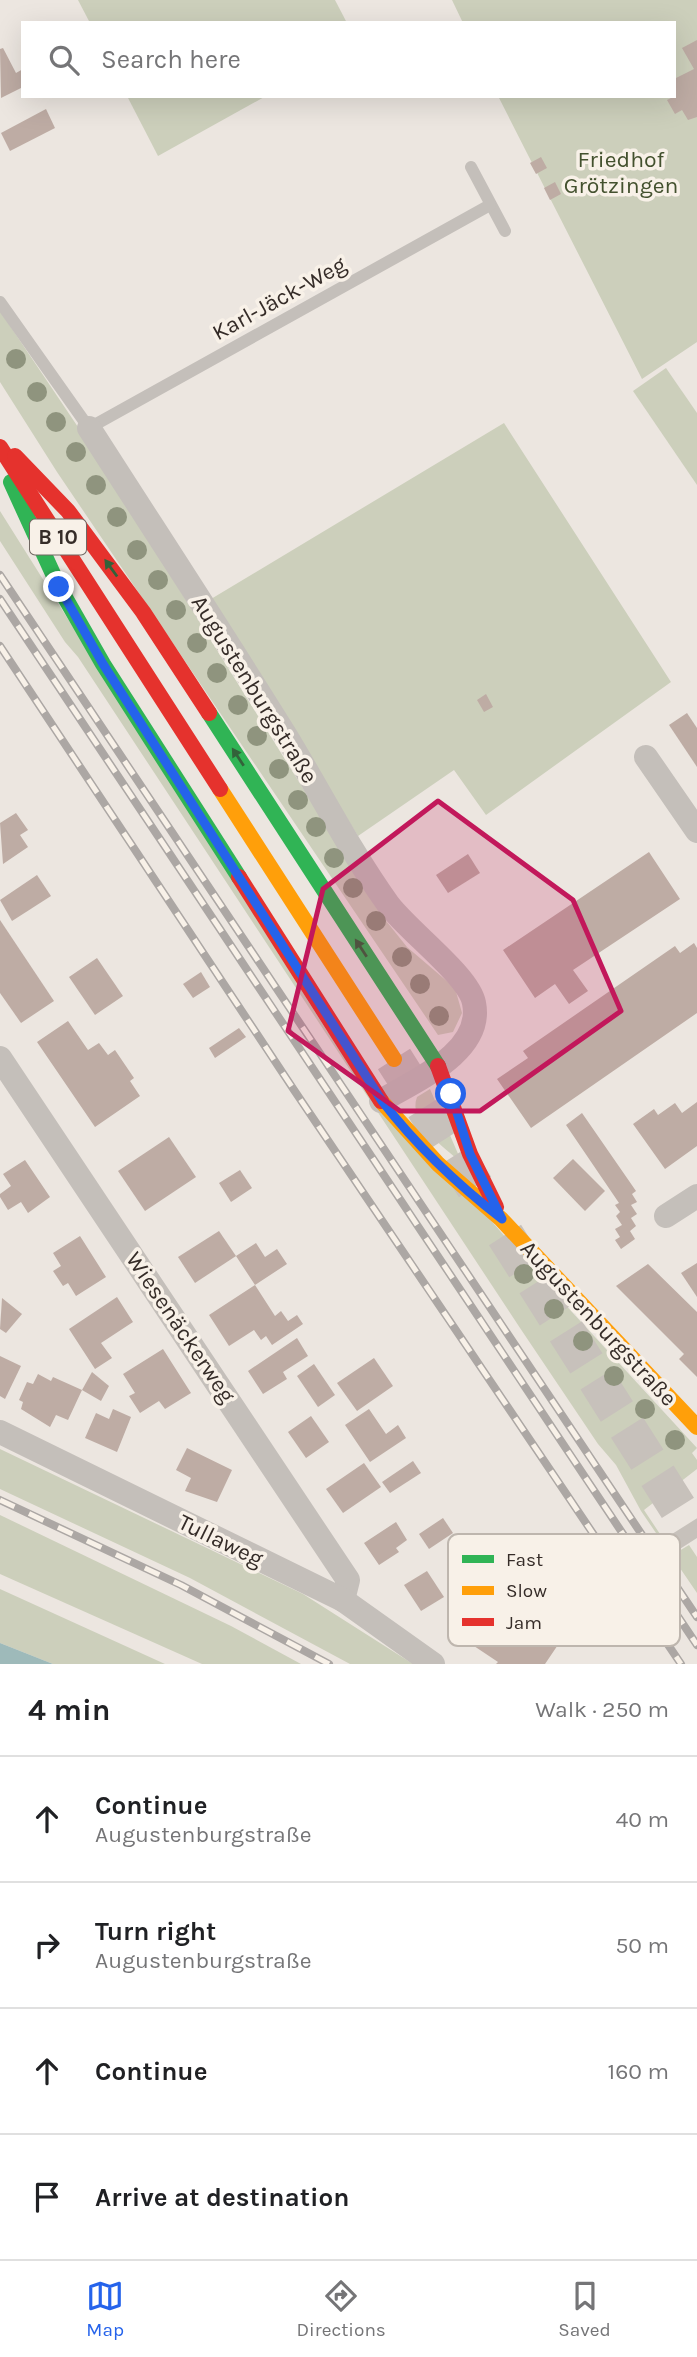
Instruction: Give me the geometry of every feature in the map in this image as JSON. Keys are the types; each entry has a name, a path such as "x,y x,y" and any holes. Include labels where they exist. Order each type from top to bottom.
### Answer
{"main road":[{"path":"0,445 68,511 143,612 438,1066"},
{"name":"B 10","path":"0,445 394,1059"},
{"path":"0,454 31,532 103,664 382,1101"},
{"name":"Augustenburgstraße","path":"438,1066 470,1154 502,1219"},
{"name":"Augustenburgstraße","path":"382,1101 401,1126 474,1198 502,1219 697,1427"}],"street":[{"name":"Augustenburgstraße","path":"89,428 285,735 379,891 403,924 463,979 474,1003 473,1025 460,1047 438,1066 382,1101"},
{"path":"646,757 697,830"},
{"name":"Wiesenäckerweg","path":"0,1058 348,1580 342,1600"},
{"path":"666,1216 697,1196"},
{"name":"Tullaweg","path":"0,1432 342,1600 433,1664"}],"lane":[{"path":"471,167 505,231"},
{"name":"Karl-Jäck-Weg","path":"89,428 490,205"},
{"name":"Augustenburgstraße","path":"0,302 89,428"}],"highlighted area":[{"path":"438,801 573,900 621,1011 480,1111 400,1111 288,1031 323,889"}],"green space":[{"path":"78,0 335,0 346,21 89,21"},
{"name":"Friedhof Grötzingen","path":"452,0 697,0 697,342 642,379 499,98 676,98 676,21 462,21"},
{"path":"128,98 262,98 158,156"},
{"path":"0,311 82,433 383,917 407,947 455,988 462,1013 453,1032 438,1035 57,472 0,382"},
{"path":"666,368 697,413 697,485 633,391"},
{"path":"504,423 671,682 486,815 454,770 358,836 211,599"},
{"path":"0,511 327,1031 538,1275 697,1448 692,1453 697,1460 697,1469 644,1510 660,1534 657,1534 641,1511 616,1465 598,1444 520,1328 0,541"},
{"path":"430,1089 462,1163 438,1143 418,1116 415,1106 417,1097"},
{"path":"0,1449 303,1594 413,1664 350,1664 190,1578 0,1489"},
{"path":"0,1515 231,1626 301,1664 202,1664 0,1574"},
{"path":"689,1545 697,1557 697,1593 680,1568 680,1550"},
{"path":"0,1589 165,1664 53,1664 0,1643"}],"water":[{"path":"0,1643 53,1664 0,1664"}],"building":[{"path":"697,40 697,117 688,120 682,110 675,114 667,100 676,98 676,78 694,69 682,48"},
{"path":"3,48 16,73 21,70 21,88 1,98 0,49"},
{"path":"46,109 55,128 10,151 1,133"},
{"path":"541,157 547,168 536,174 530,163"},
{"path":"555,182 561,194 550,200 544,188"},
{"path":"486,694 493,707 484,712 477,700"},
{"path":"687,713 697,728 697,767 669,725"},
{"path":"16,813 28,830 20,835 28,847 3,864 0,823"},
{"path":"649,852 680,899 573,970 588,991 569,1004 555,984 535,998 503,950"},
{"path":"468,854 480,873 448,893 436,875"},
{"path":"37,875 51,896 12,921 0,900"},
{"path":"0,920 54,1001 21,1023 0,993"},
{"path":"694,943 697,948 697,1013 531,1128 497,1079 528,1058 523,1051 675,946 680,953"},
{"path":"97,958 123,996 95,1015 69,977"},
{"path":"201,972 210,987 193,998 183,984"},
{"path":"68,1021 88,1050 99,1043 108,1055 115,1050 134,1078 130,1081 140,1096 95,1127 37,1042"},
{"path":"239,1028 246,1037 215,1058 209,1048"},
{"path":"697,1102 697,1146 665,1169 633,1124 654,1109 658,1115 675,1103 682,1113"},
{"path":"582,1113 636,1191 632,1194 637,1202 631,1205 637,1214 631,1218 636,1226 630,1231 635,1239 621,1249 615,1240 620,1237 615,1229 622,1225 616,1216 620,1212 615,1205 619,1203 566,1125"},
{"path":"169,1137 196,1177 145,1211 118,1171"},
{"path":"573,1159 605,1191 585,1211 553,1178"},
{"path":"25,1160 50,1197 28,1213 21,1202 8,1210 0,1197 0,1194 11,1186 3,1174"},
{"path":"240,1170 252,1188 231,1202 219,1183"},
{"path":"219,1231 236,1256 195,1283 178,1257"},
{"path":"80,1236 106,1277 76,1296 68,1283 63,1286 53,1271 61,1266 53,1253"},
{"path":"256,1243 265,1257 277,1249 287,1264 255,1285 236,1256"},
{"path":"697,1263 697,1297 681,1273"},
{"path":"648,1264 697,1312 697,1377 679,1359 684,1354 616,1286"},
{"path":"255,1285 275,1316 281,1311 288,1321 297,1315 303,1324 272,1345 266,1336 261,1340 254,1330 229,1346 209,1315"},
{"path":"117,1297 133,1322 101,1343 112,1358 95,1369 69,1329"},
{"path":"2,1298 22,1314 6,1333 0,1329"},
{"path":"297,1338 308,1356 283,1372 287,1379 263,1394 248,1371"},
{"path":"163,1349 191,1393 165,1409 159,1401 140,1413 129,1396 135,1393 123,1374"},
{"path":"0,1356 21,1366 5,1399 0,1396"},
{"path":"374,1358 393,1386 357,1411 337,1383"},
{"path":"314,1364 335,1395 318,1407 297,1376"},
{"path":"92,1372 109,1386 101,1401 82,1390"},
{"path":"38,1374 51,1381 53,1377 82,1390 68,1420 56,1415 50,1427 21,1409 23,1402 19,1400 27,1382 33,1384"},
{"path":"113,1409 131,1417 117,1452 85,1438 96,1413 109,1419"},
{"path":"369,1409 386,1434 398,1425 406,1438 370,1462 345,1425"},
{"path":"311,1416 329,1442 306,1458 288,1432"},
{"path":"187,1448 232,1470 217,1502 185,1491 191,1478 176,1470"},
{"path":"413,1461 421,1473 390,1493 382,1482"},
{"path":"364,1463 381,1487 343,1513 326,1489"},
{"path":"443,1518 453,1533 429,1549 419,1534"},
{"path":"396,1522 407,1540 396,1548 399,1552 379,1565 364,1543"},
{"path":"427,1571 444,1597 421,1611 404,1585"},
{"path":"474,1646 557,1646 545,1664 496,1664 498,1662"}],"tunnel":[{"path":"394,1059 475,1187"},
{"path":"505,1235 697,1538"}],"railway":[{"path":"0,575 641,1534"},
{"path":"0,599 623,1534"},
{"path":"0,646 294,1090 593,1534"},
{"path":"0,1500 181,1585 329,1664"},
{"path":"680,1592 697,1617"},
{"path":"680,1619 697,1645"},
{"path":"669,1646 681,1664"}],"traffic: fast":[{"path":"11,482 59,587 103,664 239,877"},
{"path":"209,713 438,1066"}],"traffic: slow":[{"path":"220,789 394,1059"},
{"path":"381,1101 438,1164 501,1219 697,1427"}],"traffic: jam":[{"path":"0,447 220,789"},
{"path":"15,456 68,511 143,612 209,713"},
{"path":"239,877 381,1101"},
{"path":"438,1066 470,1154 496,1207"}],"route":[{"path":"59,587 103,664 382,1101 401,1126 474,1198 502,1219 470,1154 451,1094"}]}
